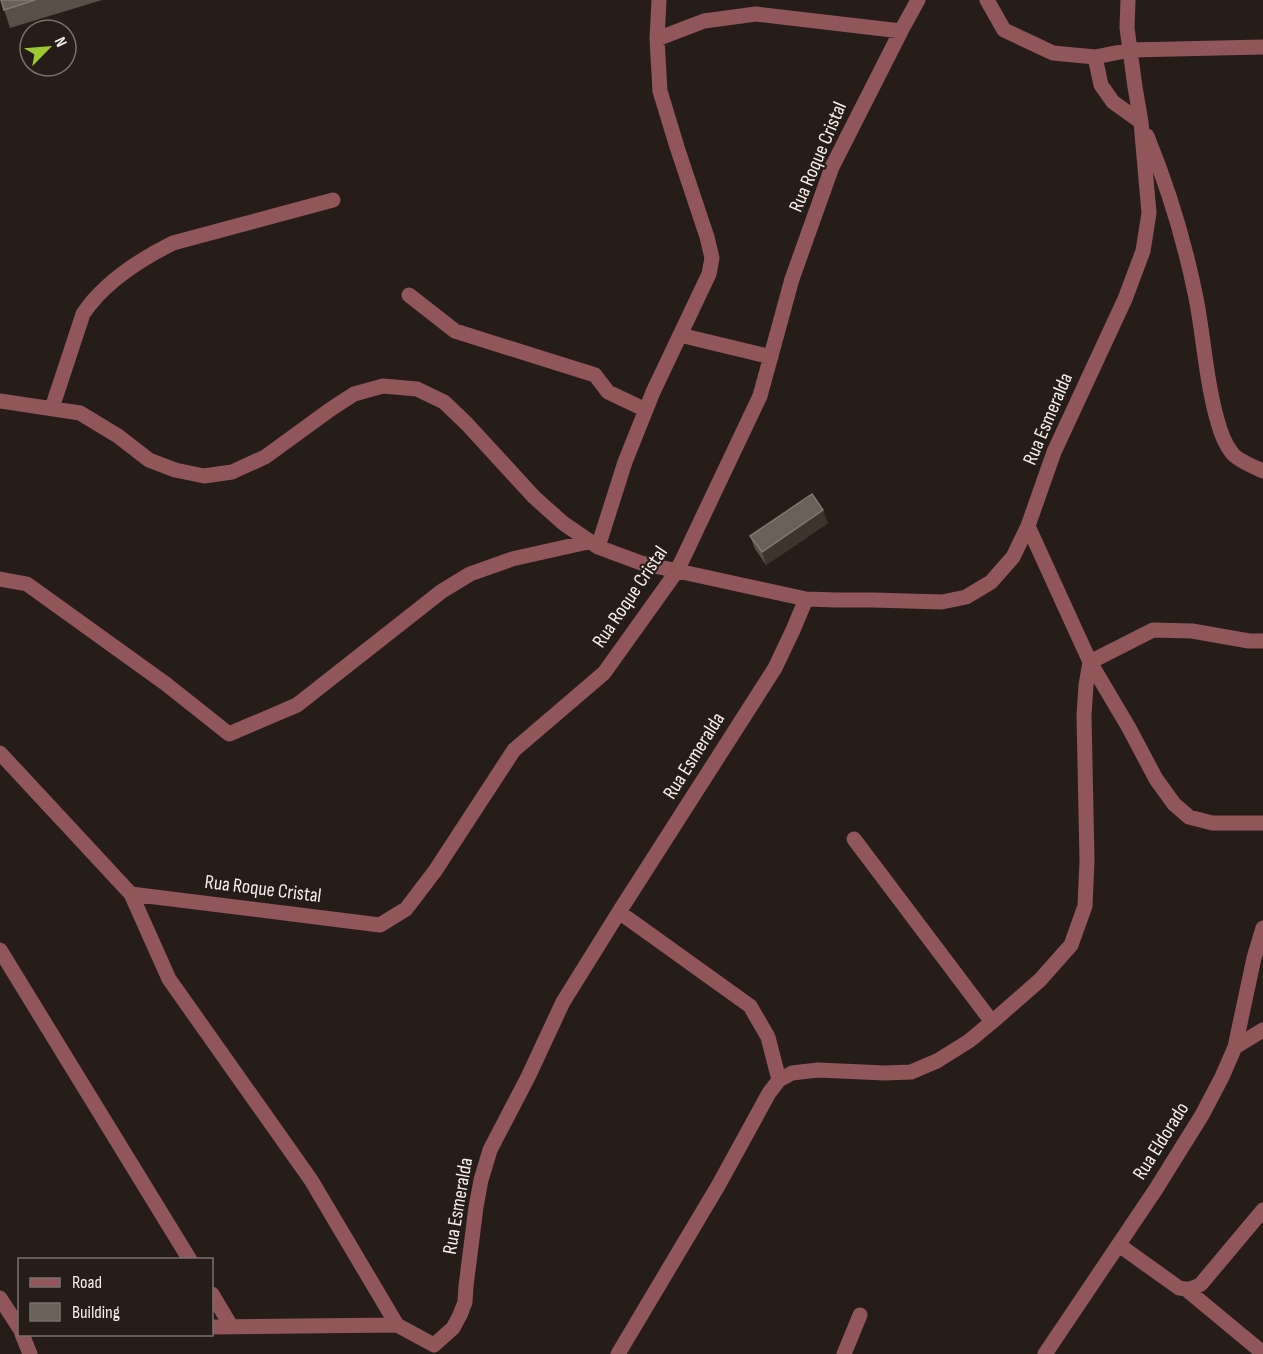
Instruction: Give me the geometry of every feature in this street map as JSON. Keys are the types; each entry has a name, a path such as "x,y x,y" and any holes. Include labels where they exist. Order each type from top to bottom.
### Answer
{"street":[{"path":"593,544 646,410 709,274 712,258 660,91 657,39 658,0"},
{"name":"Rua Roque Cristal","path":"131,894 380,925 406,909 435,871 514,750 604,673 678,571 760,396 792,279 832,167 918,0"},
{"path":"987,0 1004,30 1053,53 1095,57 1130,50 1263,47"},
{"name":"Rua Esmeralda","path":"213,1327 397,1325 440,1349 465,1302 480,1180 490,1150 563,1002 775,668 806,599 942,602 966,597 991,582 1013,557 1028,526 1054,452 1125,299 1143,251 1149,213 1141,123 1127,28 1128,0"},
{"path":"657,39 704,21 756,14 901,31"},
{"path":"1095,57 1101,85 1113,102 1141,123"},
{"name":"Rua Esmeralda","path":"1141,123 1167,188 1180,230 1196,295 1212,404 1221,433 1233,455 1263,471"},
{"path":"52,408 83,314 91,302 125,272 148,255 172,243 333,200"},
{"path":"410,295 455,331 595,375 608,392 646,410"},
{"path":"680,335 771,357"},
{"path":"0,401 80,412 118,436 149,460 175,470 204,476 232,472 265,457 354,394 383,386 417,389 444,402 534,497 563,523 593,544 641,563 806,599"},
{"path":"1028,526 1089,662 1129,728 1156,779 1174,804 1189,817 1212,823 1263,823"},
{"path":"0,579 27,584 166,684 229,734 297,705 441,591 470,574 512,559 593,544"},
{"path":"1089,662 1153,630 1192,631 1249,641 1263,641"},
{"path":"618,1354 718,1186 769,1093 779,1080 792,1073 818,1070 911,1072 937,1061 969,1041 992,1022 1040,980 1071,945 1085,906 1087,861 1084,716 1089,662"},
{"path":"0,753 131,894 169,979 311,1180 397,1325"},
{"path":"854,839 992,1022"},
{"path":"619,912 750,1005 768,1037 779,1080"},
{"name":"Rua Eldorado","path":"1045,1354 1156,1189 1202,1115 1222,1077 1235,1047 1254,958 1263,928"},
{"path":"0,950 189,1258"},
{"path":"1235,1047 1263,1030"},
{"path":"1187,1290 1201,1284 1263,1210"},
{"path":"1119,1245 1179,1288 1187,1290 1263,1353"},
{"path":"213,1296 231,1326"},
{"path":"0,1298 18,1326"},
{"path":"844,1354 860,1315"},
{"path":"22,1336 30,1354"}],"building":[{"path":"1,0 35,0 4,10"},
{"path":"812,494 823,510 762,552 750,536"}]}
